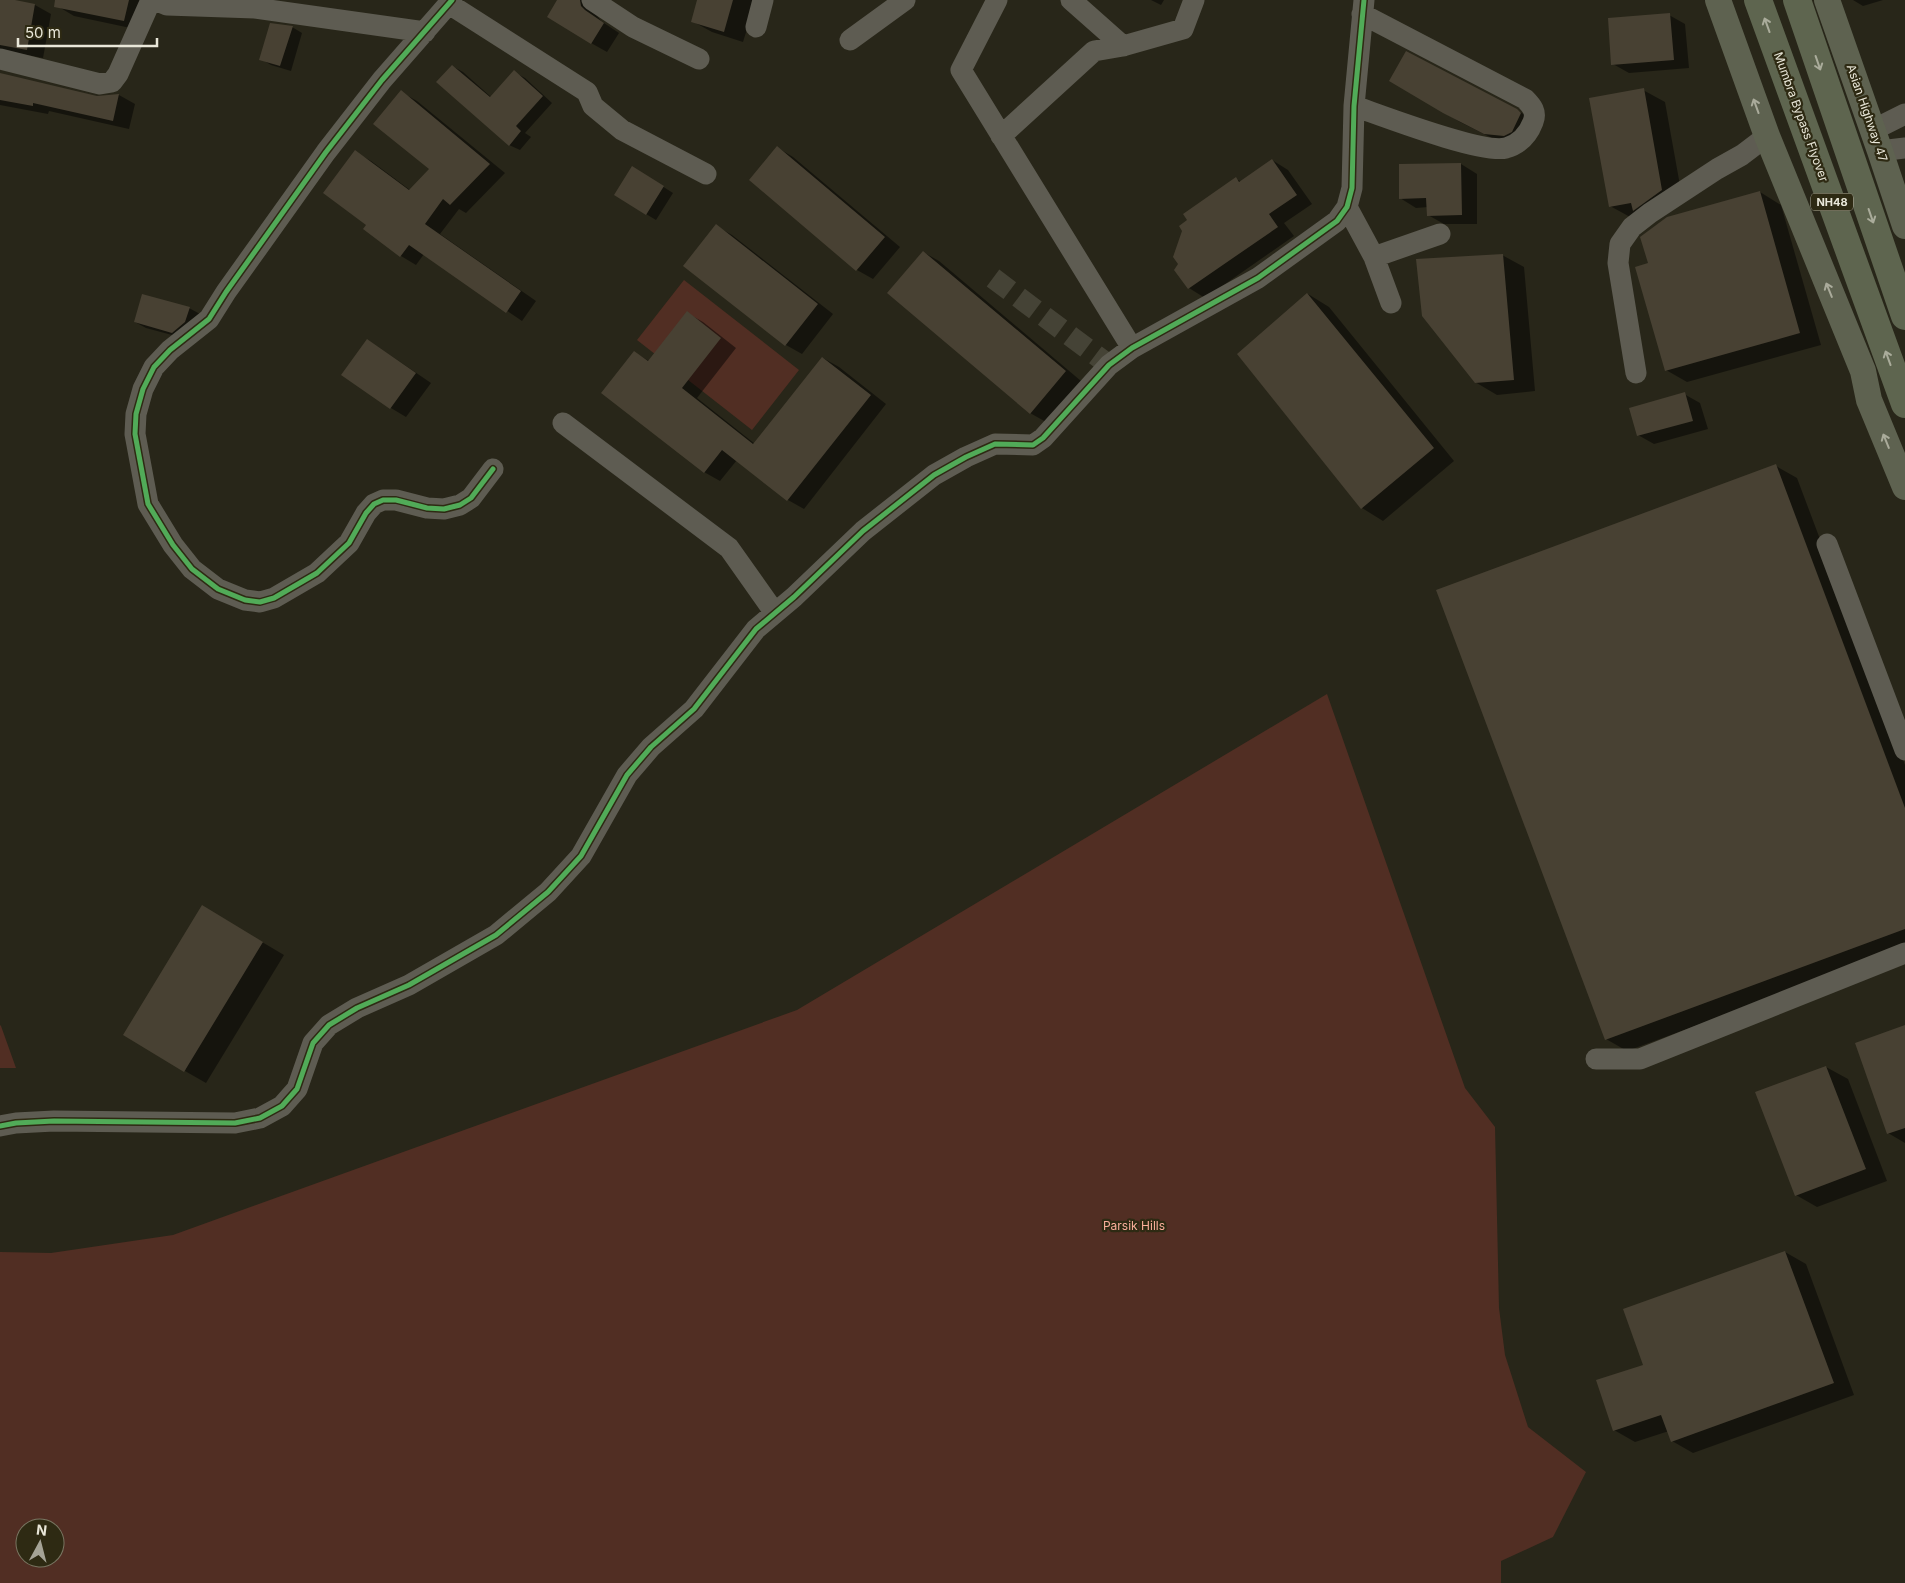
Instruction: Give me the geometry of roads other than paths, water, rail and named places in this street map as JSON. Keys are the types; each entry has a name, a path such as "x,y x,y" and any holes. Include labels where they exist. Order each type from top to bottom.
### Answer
{"highway":[{"name":"Mumbra Bypass Flyover","path":"1758,0 1905,404"},
{"name":"NH48","path":"1797,0 1905,316"}],"main road":[{"name":"NH48","path":"1718,0 1767,136 1862,371 1870,400 1905,486"},
{"name":"Asian Highway 47","path":"1827,0 1886,143 1905,226"}],"street":[{"path":"0,59 91,82 107,84 112,82 118,74 153,0 167,5 255,8 425,32"},
{"path":"592,0 633,27 699,59"},
{"path":"756,27 763,0"},
{"path":"850,40 905,0"},
{"path":"997,0 961,70 1132,348"},
{"path":"1071,0 1123,46"},
{"path":"1001,136 1094,51 1123,46 1183,29 1194,0"},
{"path":"493,469 471,498 460,505 444,509 427,508 396,500 383,500 374,504 366,513 348,542 317,573 274,598 260,602 245,600 218,589 192,569 173,545 148,504 135,434 136,414 143,389 154,367 170,350 209,320 226,292 326,152 382,80 450,2 587,92 593,106 622,130 706,174"},
{"path":"0,1126 16,1123 54,1121 235,1123 260,1118 282,1106 297,1089 313,1043 330,1025 357,1008 409,985 496,936 548,892 581,856 627,775 651,747 694,709 756,629 863,531 934,475 966,457 995,444 1033,444 1043,438 1109,365 1132,348 1258,278 1337,221 1347,207 1352,188 1354,106 1363,7 1525,99 1535,112 1528,134 1522,140 1504,148 1486,147 1455,139 1354,106"},
{"path":"1886,143 1905,114"},
{"path":"1636,373 1618,263 1620,244 1632,227 1650,213 1742,155 1767,136"},
{"path":"1347,207 1374,257 1391,303"},
{"path":"1374,257 1440,234"},
{"path":"563,424 729,548 775,613"},
{"path":"1827,544 1905,750"},
{"path":"1596,1059 1640,1059 1905,953"}],"tunnel":[{"path":"993,278 1109,365"}],"park label":[{"name":"Parsik Hills","path":"1134,1226"}]}
